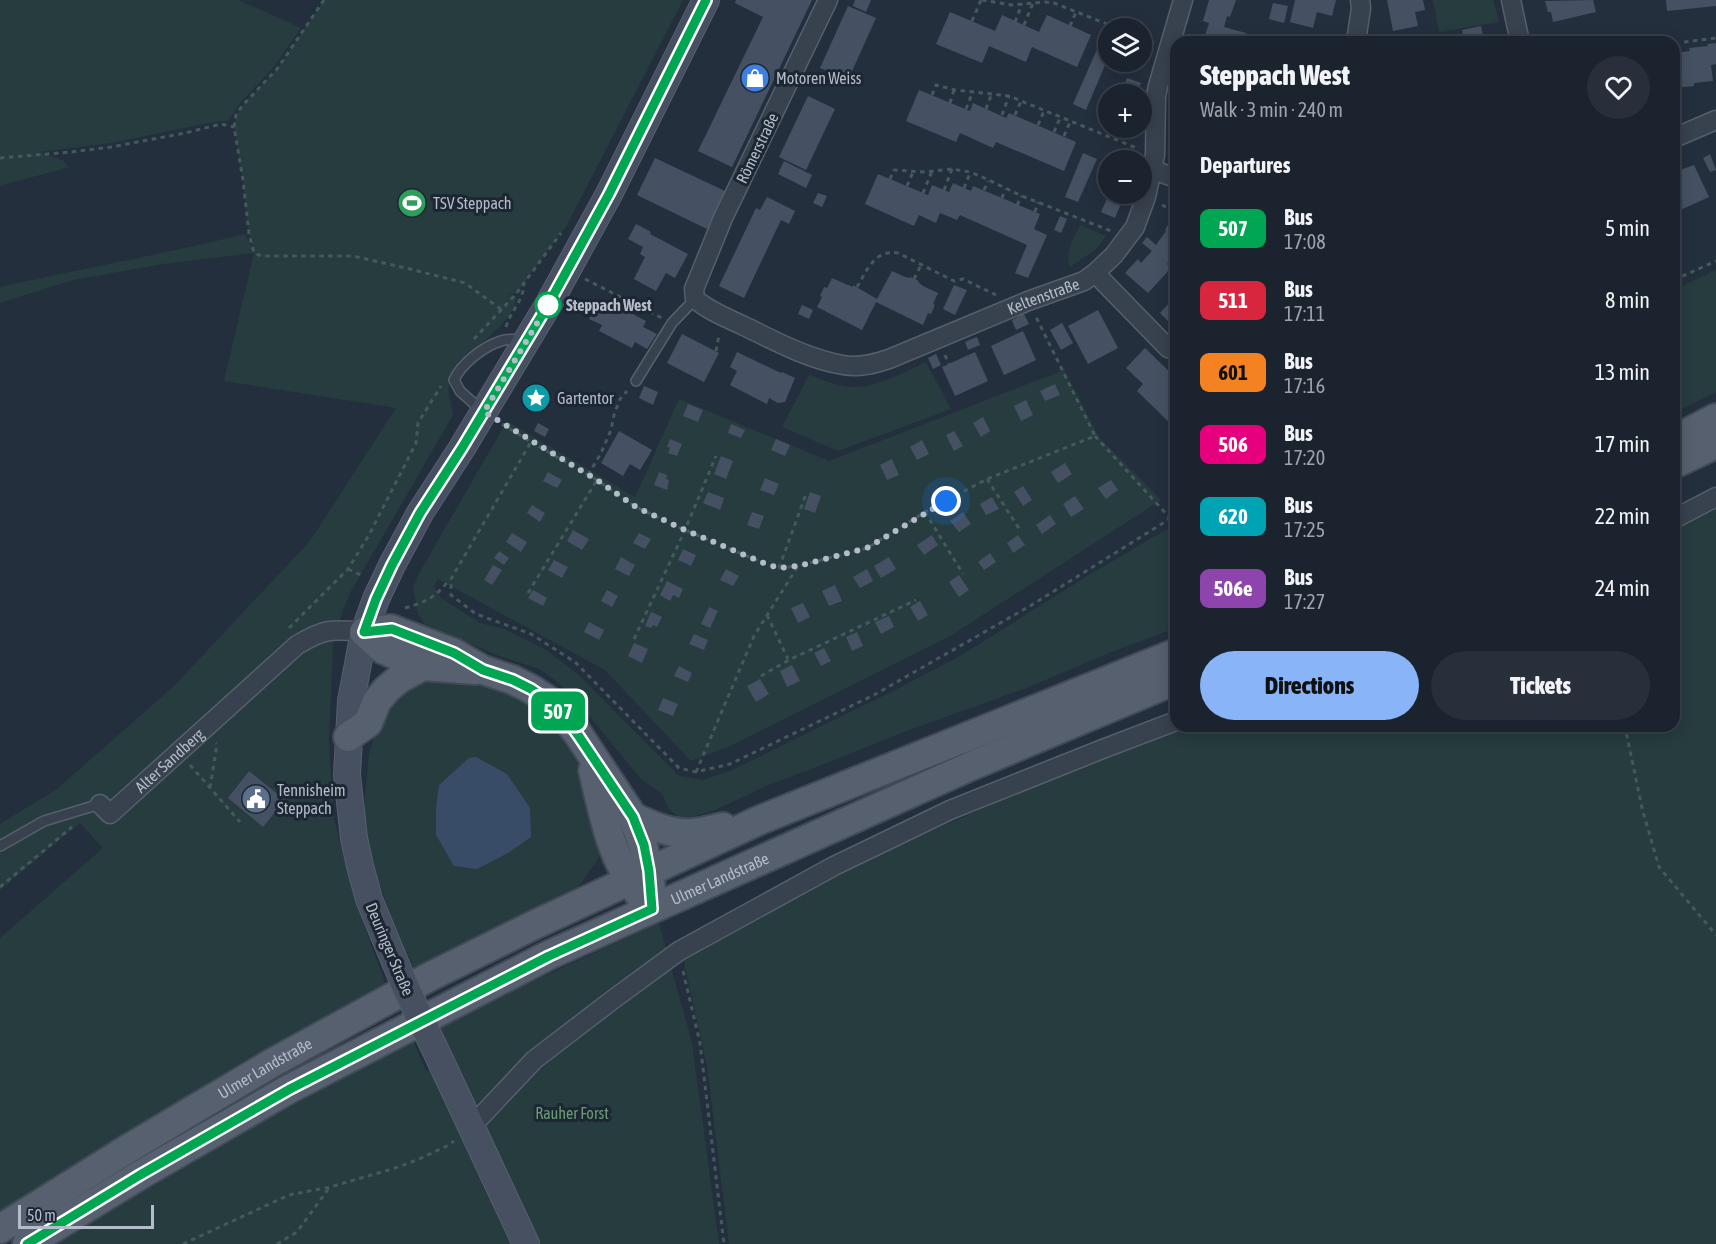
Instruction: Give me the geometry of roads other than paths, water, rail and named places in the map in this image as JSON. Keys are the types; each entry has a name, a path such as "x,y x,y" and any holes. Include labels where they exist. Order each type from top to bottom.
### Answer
{"main road":[{"path":"1680,437 1716,418"},
{"path":"1680,461 1716,444"},
{"path":"356,631 392,629 454,653 483,670 513,680 549,701 564,716 633,817 644,845 639,876"},
{"path":"356,631 384,650 423,666 483,670"},
{"name":"Ulmer Landstraße","path":"0,1229 272,1063 431,976 760,820 1170,655"},
{"path":"348,737 368,723 377,701 387,689 399,679 423,666"},
{"name":"Ulmer Landstraße","path":"27,1244 140,1175 290,1089 538,960 971,766 1170,683"},
{"path":"589,752 613,846 639,876 652,909"},
{"path":"633,817 651,826 670,831 693,833 760,820"}],"street":[{"name":"Deuringer Straße","path":"526,1244 465,1132 442,1064 405,986 369,899 354,838 347,775 356,631 376,599 420,513 484,412 568,270 609,194 706,0"},
{"name":"Römerstraße","path":"694,299 694,289 723,218 828,0"},
{"name":"Keltenstraße","path":"1173,36 1183,0"},
{"path":"1357,36 1360,0"},
{"path":"1511,0 1519,36"},
{"name":"Keltenstraße","path":"694,299 788,347 815,358 857,366 889,358 1028,301 1084,281 1114,255 1135,227 1143,208 1154,162 1156,97 1170,45"},
{"path":"1680,135 1716,120"},
{"path":"1154,162 1170,174"},
{"path":"1095,273 1170,348"},
{"path":"1680,516 1716,497"},
{"name":"Alter Sandberg","path":"100,804 110,814 297,645 316,633 338,629 356,631"},
{"path":"465,1132 534,1060 679,951 834,866 950,810 1170,723"}],"lane":[{"name":"Römerstraße","path":"636,381 672,322 694,299"},
{"path":"484,412 456,386 454,380 458,371 474,357 501,340 527,339"},
{"path":"0,846 44,821 100,804"}],"water":[{"path":"476,757 507,774 530,808 531,837 508,853 477,869 454,866 436,835 439,785 469,758"}],"place":[{"name":"Motoren Weiss","path":"755,78"},
{"name":"TSV Steppach","path":"412,203"},
{"name":"Steppach West","path":"548,305"},
{"name":"Gartentor","path":"536,398"},
{"name":"Tennisheim Steppach","path":"256,799"}],"park label":[{"name":"Rauher Forst","path":"572,1113"}]}
